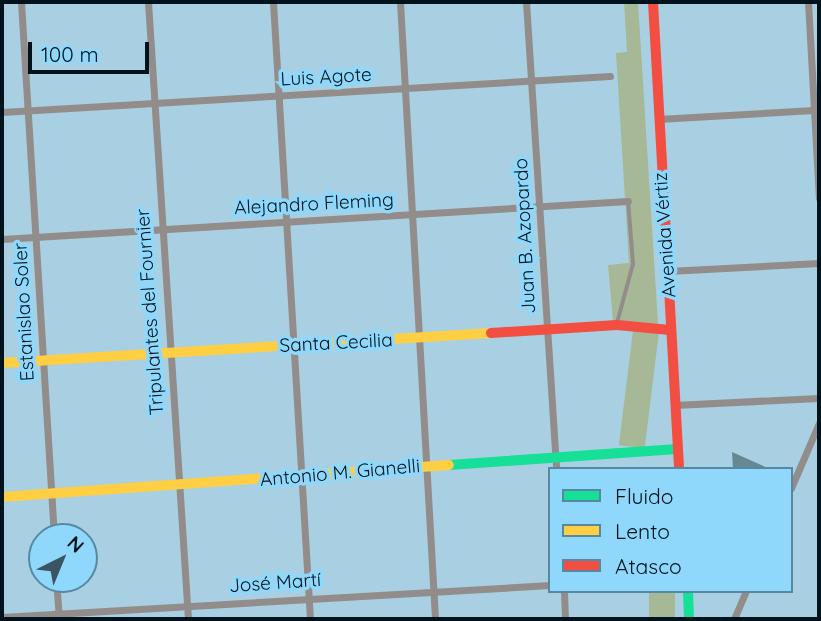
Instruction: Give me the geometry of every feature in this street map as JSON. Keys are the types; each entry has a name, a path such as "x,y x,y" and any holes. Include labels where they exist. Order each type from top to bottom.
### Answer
{"street":[{"name":"Estanislao Soler","path":"21,2 53,523"},
{"name":"Tripulantes del Fournier","path":"148,2 160,230 188,619"},
{"path":"273,2 310,619"},
{"path":"400,2 407,88 411,214 435,619"},
{"name":"Juan B. Azopardo","path":"526,2 556,464"},
{"name":"Avenida Vértiz","path":"653,2 679,467"},
{"path":"808,2 819,198"},
{"name":"Luis Agote","path":"2,111 610,76"},
{"path":"658,120 814,110"},
{"name":"Alejandro Fleming","path":"2,239 628,201"},
{"path":"668,271 819,263"},
{"name":"Santa Cecilia","path":"2,363 617,326 670,330"},
{"path":"674,405 819,398"},
{"path":"793,483 819,423"},
{"name":"Antonio M. Gianelli","path":"2,497 177,487 425,466 556,464 677,449"},
{"name":"José Martí","path":"2,617 58,616 433,589 548,585"},
{"path":"57,593 58,616"},
{"path":"564,593 565,619"},
{"path":"688,593 689,619"},
{"path":"734,619 745,593"}],"lane":[{"path":"617,326 633,264 628,201"}],"green space":[{"path":"624,2 638,2 658,324 613,322 608,265 629,263 616,53 627,52"},
{"path":"633,330 659,333 645,448 619,445"},
{"path":"649,593 675,593 675,619 649,619"}],"building":[{"path":"732,452 766,467 733,467"}],"traffic: fast":[{"path":"449,465 677,449"},
{"path":"688,593 689,619"}],"traffic: slow":[{"path":"2,363 491,333"},
{"path":"2,497 449,465"}],"traffic: jam":[{"path":"653,2 679,467"},
{"path":"491,333 617,325 670,330"}]}
